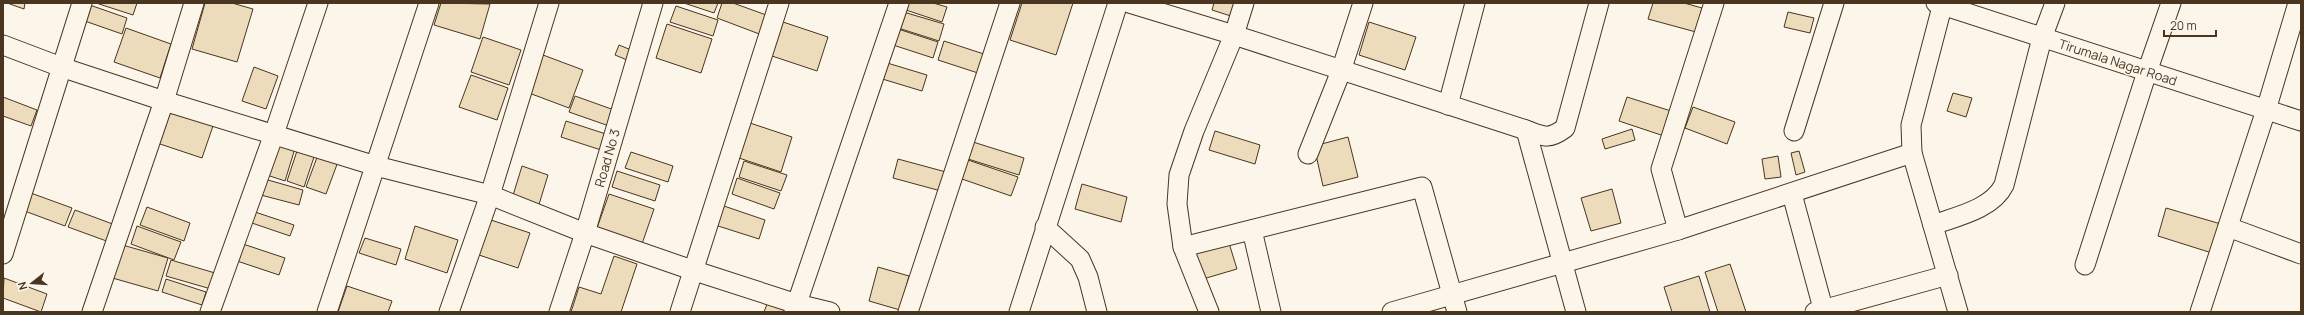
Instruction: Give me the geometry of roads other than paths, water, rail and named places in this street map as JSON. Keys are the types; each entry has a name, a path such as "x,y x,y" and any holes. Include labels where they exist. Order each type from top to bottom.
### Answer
{"street":[{"path":"3,254 82,3"},
{"path":"92,312 164,101 194,3"},
{"path":"210,312 274,134 318,3"},
{"path":"327,312 429,3"},
{"path":"449,312 490,195 549,3"},
{"name":"Road No 3","path":"559,312 585,233 653,3"},
{"path":"680,312 692,270 779,3"},
{"path":"796,308 899,3"},
{"path":"908,312 1010,3"},
{"path":"1019,312 1118,3"},
{"path":"1129,3 1234,35 1544,137 1555,136 1565,128 1599,3"},
{"path":"1209,312 1183,247 1177,204 1179,174 1194,131 1234,35 1244,3"},
{"path":"1308,154 1341,71 1363,3"},
{"path":"1448,105 1475,3"},
{"path":"1678,230 1661,169 1714,3"},
{"path":"1794,131 1834,3"},
{"path":"1933,225 1988,203 1999,195 2004,185 2042,38 2055,3"},
{"path":"2085,265 2147,72 2171,3"},
{"path":"2200,312 2266,110 2298,3"},
{"path":"1941,4 1911,125 1912,153 1958,312"},
{"name":"Tirumala Nagar Road","path":"1941,4 2301,121"},
{"path":"3,45 61,67 164,101 376,166 490,195 585,233 796,308 830,312"},
{"path":"1526,130 1576,312"},
{"path":"1392,312 1678,230 1792,194 1912,153"},
{"path":"1183,247 1422,187 1457,312"},
{"path":"1792,194 1821,311 1948,275"},
{"path":"1045,227 1080,258 1088,277 1097,312"},
{"path":"2228,227 2301,254"},
{"path":"1252,230 1271,312"}]}
